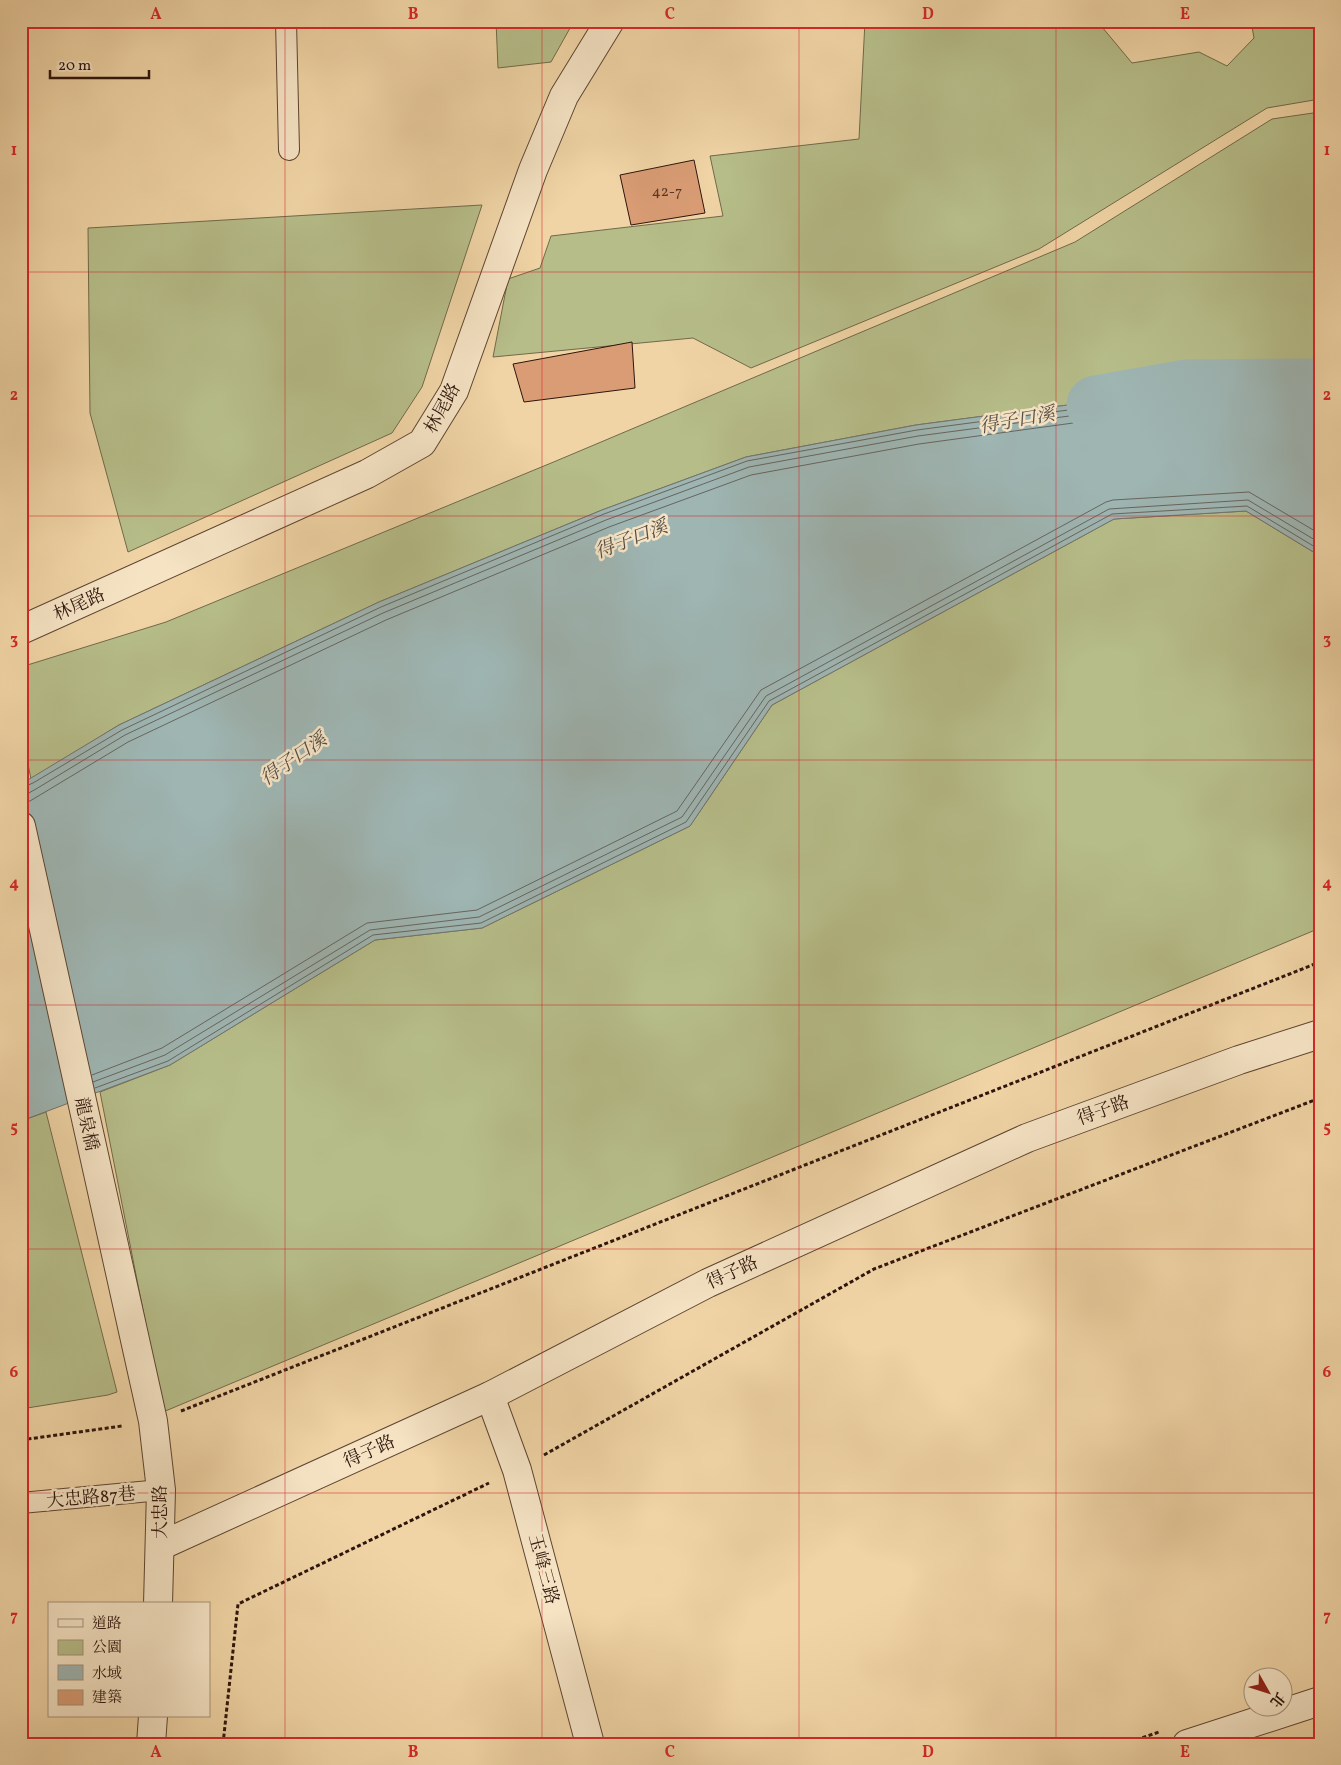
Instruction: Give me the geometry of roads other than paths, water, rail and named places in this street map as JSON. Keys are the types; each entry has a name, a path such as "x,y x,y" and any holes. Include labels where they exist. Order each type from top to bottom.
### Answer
{"street":[{"name":"林尾路","path":"21,630 367,474 422,443 454,391 533,170 564,96 610,21"},
{"name":"龍泉橋","path":"21,826 153,1421"},
{"name":"得子路","path":"160,1546 490,1396 708,1283 1027,1138 1239,1060 1320,1034"},
{"name":"玉峰三路","path":"490,1396 518,1470 590,1744"},
{"name":"大忠路","path":"153,1421 161,1490 158,1602"},
{"path":"1187,1744 1320,1701"},
{"path":"151,1744 153,1718"}],"lane":[{"path":"286,21 289,150"},
{"name":"大忠路87巷","path":"21,1503 161,1490"}],"water":[{"path":"1197,388 1320,395 1320,556 1246,511 1114,519 772,705 690,826 482,928 375,940 170,1065 21,1121 21,784 119,725 379,602 602,510 746,457 916,425"}],"waterway":[{"name":"得子口溪","path":"1096,405 1186,389 1320,388"}]}
